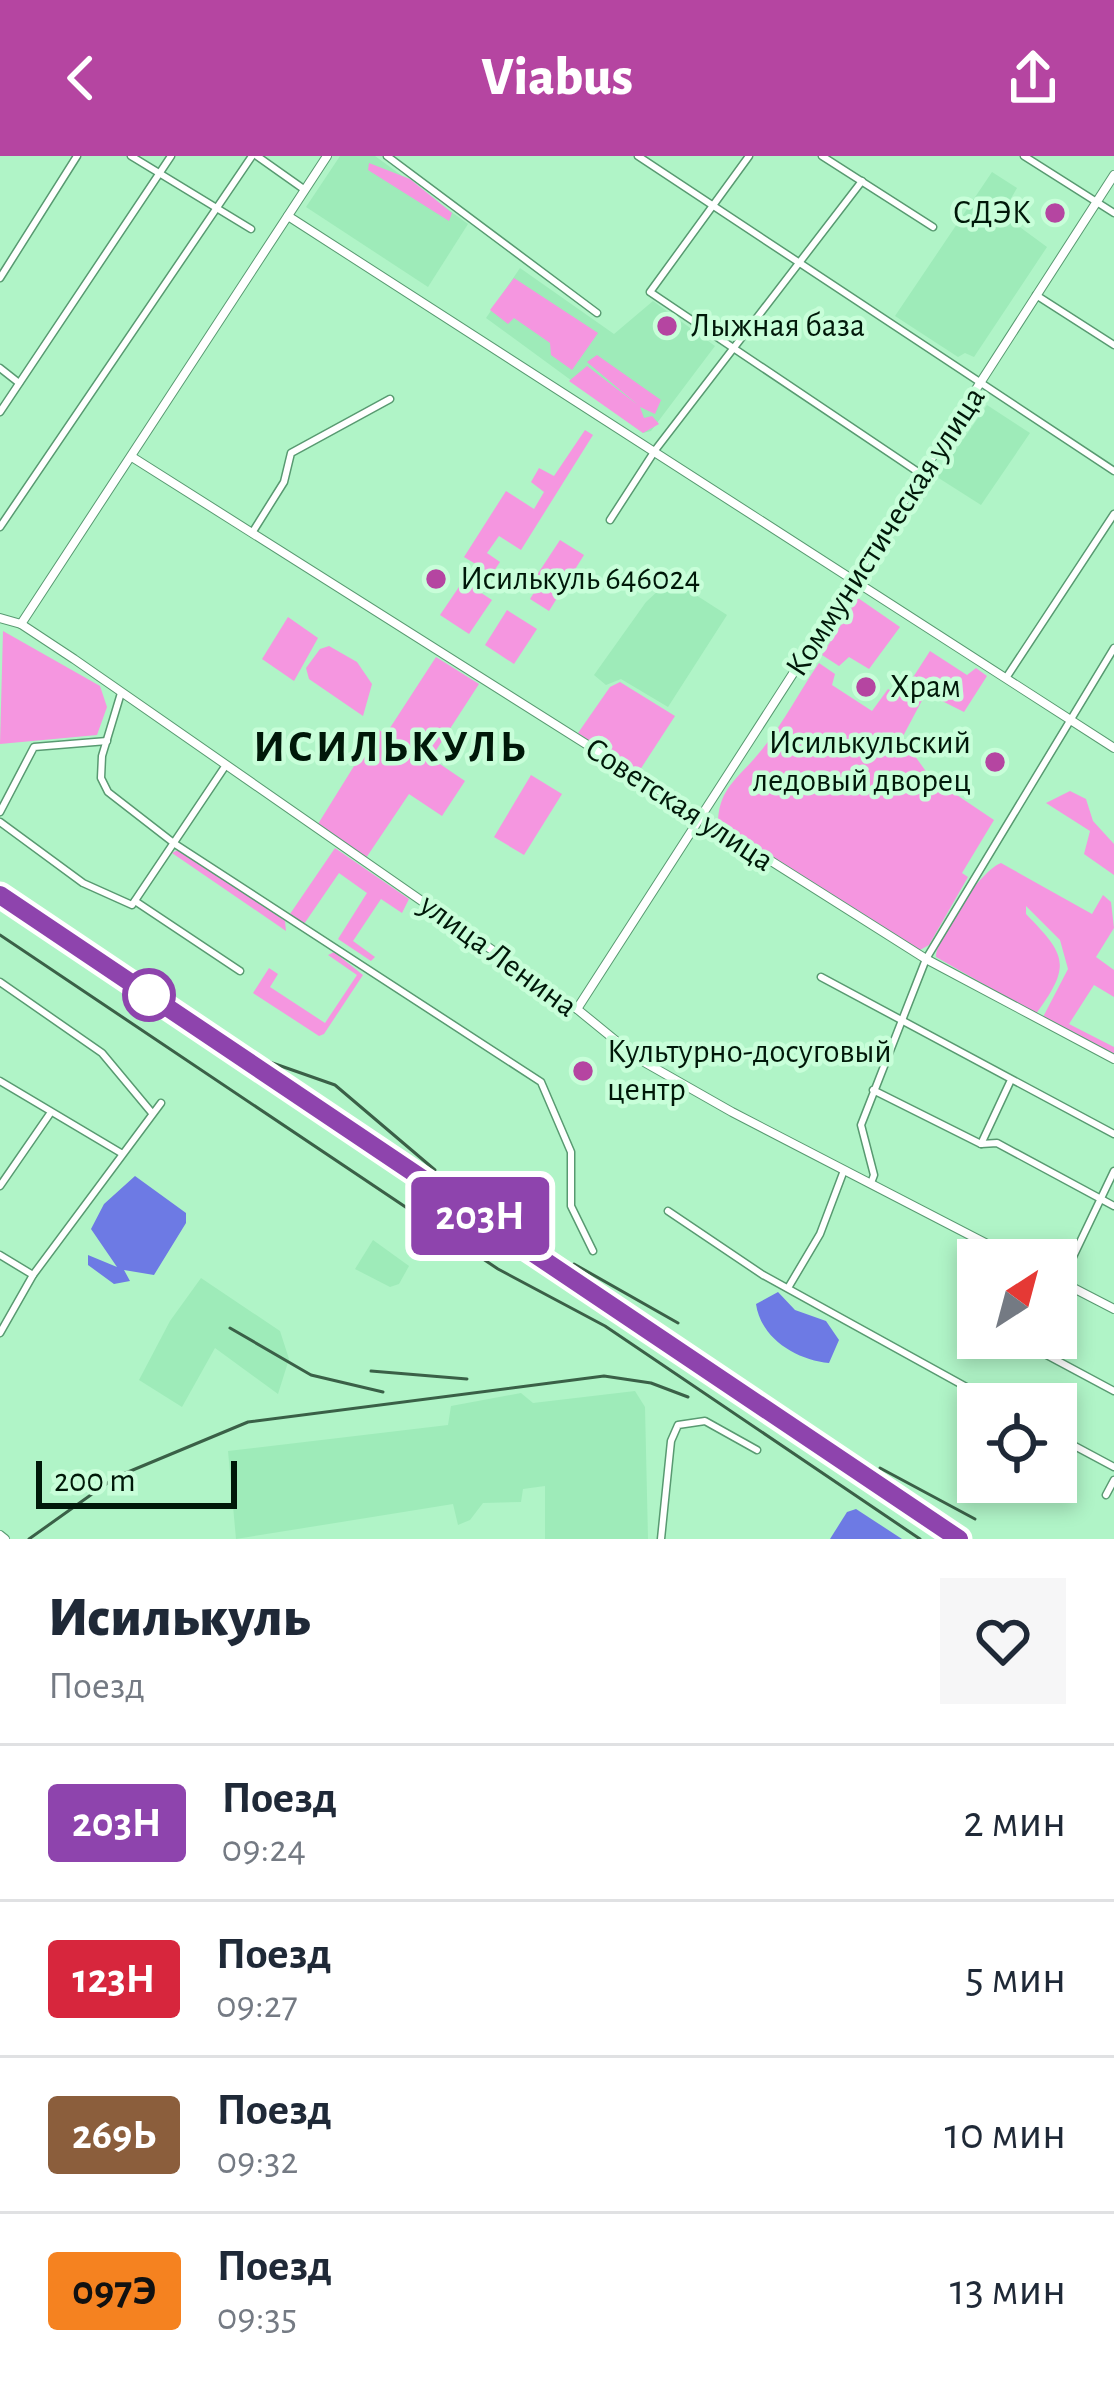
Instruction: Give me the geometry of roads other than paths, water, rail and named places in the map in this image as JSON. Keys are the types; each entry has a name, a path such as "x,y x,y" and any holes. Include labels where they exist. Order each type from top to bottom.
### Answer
{"street":[{"path":"0,278 77,156"},
{"path":"131,156 250,229"},
{"path":"0,412 171,156"},
{"path":"0,527 254,156 305,190"},
{"path":"21,624 327,156"},
{"path":"387,156 597,313"},
{"path":"638,156 1114,471"},
{"path":"749,156 650,292 921,473"},
{"path":"822,156 933,227"},
{"path":"1024,156 1114,213"},
{"name":"Коммунистическая улица","path":"577,1009 1114,175"},
{"path":"610,520 656,448 862,181"},
{"path":"288,215 656,448 1114,748"},
{"path":"1036,295 1114,345"},
{"path":"0,368 19,383"},
{"path":"252,533 284,482 291,453 390,399"},
{"name":"Советская улица","path":"132,457 926,959 1114,1059"},
{"path":"1006,678 1114,514"},
{"name":"улица Ленина","path":"0,618 21,624 226,765 577,1009 637,1058 976,1239"},
{"path":"870,1186 874,1175 861,1125 926,959 1114,648"},
{"path":"121,693 106,740 101,778 108,792 174,843 542,1082 571,1151 572,1206 593,1251"},
{"path":"0,812 34,747 106,740"},
{"path":"134,903 226,765"},
{"path":"0,822 83,883 134,903 240,971"},
{"path":"821,977 1114,1134"},
{"path":"0,982 103,1052 152,1113"},
{"path":"0,1081 49,1115 121,1153"},
{"path":"981,1144 1010,1082"},
{"path":"873,1090 981,1144 997,1143 1114,1206"},
{"path":"0,1333 33,1276 161,1103"},
{"path":"0,1186 49,1115"},
{"path":"1077,1244 1114,1171"},
{"path":"787,1289 820,1234 843,1172"},
{"path":"668,1211 787,1289 959,1383"},
{"path":"0,1256 33,1276"},
{"path":"1077,1289 1114,1309"},
{"path":"1055,1359 1114,1390"},
{"path":"661,1539 671,1441 678,1425 705,1421 757,1450"},
{"path":"1077,1447 1114,1467"},
{"path":"1106,1495 1114,1480"}],"water":[{"path":"135,1176 186,1213 186,1223 154,1275 124,1270 130,1281 114,1284 88,1265 88,1255 117,1267 91,1229 104,1204"},
{"path":"778,1292 795,1310 826,1321 839,1340 829,1363 793,1352 765,1328 756,1304"},
{"path":"856,1509 902,1539 830,1539 847,1512"}],"railway":[{"path":"0,895 959,1539"},
{"path":"0,935 498,1269 605,1326 920,1539"},
{"path":"261,1059 335,1085 435,1170"},
{"path":"574,1264 678,1323"},
{"path":"230,1328 311,1375 383,1392"},
{"path":"371,1371 467,1379"},
{"path":"29,1539 116,1477 248,1422 604,1376 651,1383 688,1397"},
{"path":"880,1468 975,1519"}],"train":[{"name":"203Н","path":"0,895 959,1539"}],"place":[{"name":"СДЭК","path":"1055,213"},
{"name":"Лыжная база","path":"667,326"},
{"name":"Исилькуль 646024","path":"436,579"},
{"name":"Храм","path":"866,687"},
{"name":"Исилькульский ледовый дворец","path":"995,762"},
{"name":"Культурно-досуговый центр","path":"583,1071"}],"district":[{"name":"ИСИЛЬКУЛЬ","path":"391,747"}]}
